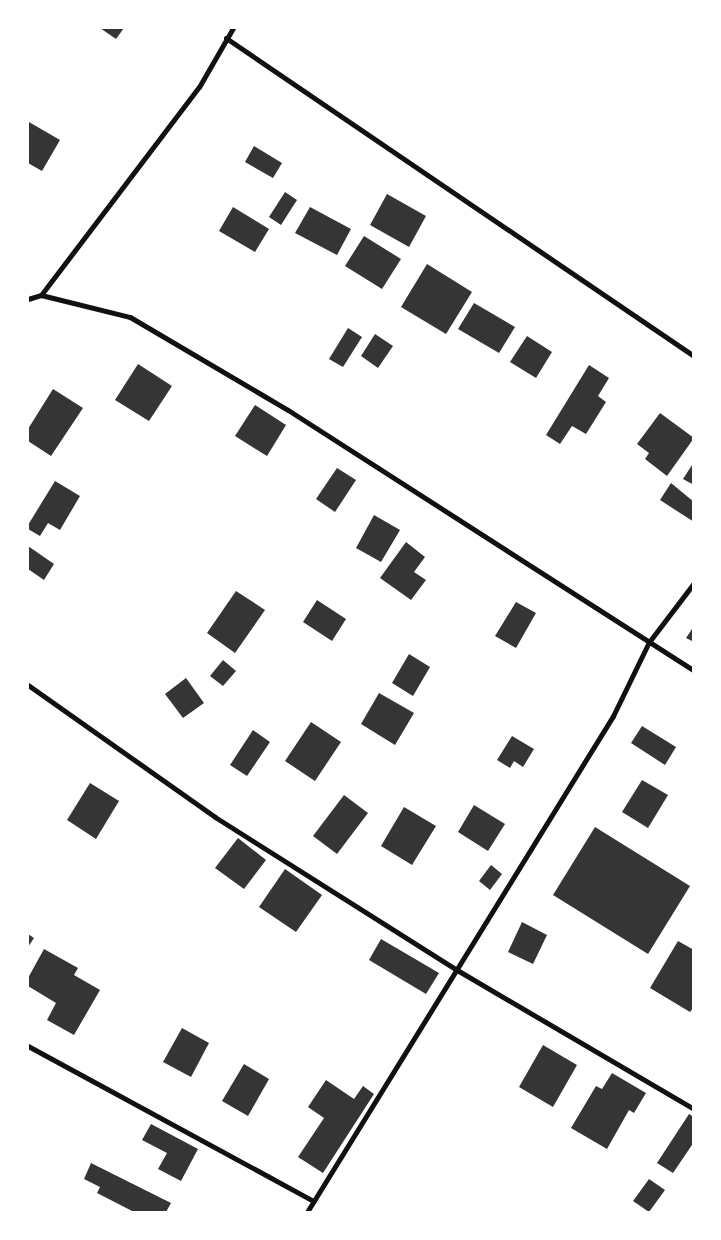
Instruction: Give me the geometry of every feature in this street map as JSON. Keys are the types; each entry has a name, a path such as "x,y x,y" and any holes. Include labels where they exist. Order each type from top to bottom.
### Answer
{"street":[{"path":"41,295 199,87 233,28"},
{"path":"226,38 694,356"},
{"path":"28,299 41,295 130,317 288,410 694,671"},
{"path":"307,1212 613,716 649,642 694,583"},
{"path":"28,685 215,817 457,970 694,1109"},
{"path":"28,1046 314,1201"}],"building":[{"path":"100,28 124,28 116,39"},
{"path":"29,122 60,140 42,171 28,163"},
{"path":"254,146 282,163 273,178 245,162"},
{"path":"285,192 297,200 281,225 269,217"},
{"path":"387,194 426,216 409,247 370,225"},
{"path":"233,207 269,229 255,252 219,231"},
{"path":"310,207 351,229 337,255 295,233"},
{"path":"364,236 401,259 382,289 345,266"},
{"path":"427,264 472,292 446,334 401,307"},
{"path":"474,303 515,327 499,353 458,329"},
{"path":"348,328 362,337 343,367 329,359"},
{"path":"375,334 393,346 378,368 361,356"},
{"path":"527,336 552,352 536,378 510,362"},
{"path":"138,364 172,386 149,421 115,400"},
{"path":"589,365 609,378 598,396 606,402 586,434 572,426 560,444 546,435"},
{"path":"53,389 83,408 51,456 28,441 28,429"},
{"path":"255,405 286,425 267,456 235,436"},
{"path":"660,413 694,438 667,476 645,459 649,453 637,444"},
{"path":"694,462 694,485 683,479"},
{"path":"337,468 356,480 335,512 316,499"},
{"path":"55,481 80,496 60,530 48,523 40,536 28,529 28,525"},
{"path":"671,483 694,502 694,522 660,500"},
{"path":"374,515 400,530 381,562 356,548"},
{"path":"406,542 425,557 414,572 426,580 411,600 380,578"},
{"path":"28,546 54,564 44,580 28,569"},
{"path":"236,591 265,610 235,653 207,633"},
{"path":"317,600 346,619 332,641 303,622"},
{"path":"516,602 536,613 516,648 495,636"},
{"path":"694,626 694,642 686,638"},
{"path":"409,654 430,667 413,696 392,683"},
{"path":"223,660 236,671 223,686 210,676"},
{"path":"186,678 204,703 183,718 165,694"},
{"path":"379,693 414,713 395,745 361,724"},
{"path":"311,722 341,742 315,781 285,761"},
{"path":"642,726 676,747 665,765 631,743"},
{"path":"253,730 270,742 247,776 230,765"},
{"path":"512,736 534,749 523,767 514,761 510,768 497,760"},
{"path":"642,780 668,795 648,828 622,812"},
{"path":"90,783 119,801 96,839 67,820"},
{"path":"344,795 368,813 337,854 313,836"},
{"path":"474,805 505,824 488,851 458,832"},
{"path":"404,807 436,826 412,865 381,846"},
{"path":"595,827 690,886 648,954 553,895"},
{"path":"238,838 266,860 244,889 215,868"},
{"path":"491,865 502,874 490,890 479,881"},
{"path":"285,869 322,895 296,932 259,907"},
{"path":"522,922 547,935 533,964 508,952"},
{"path":"28,934 34,938 28,947"},
{"path":"381,939 439,973 426,994 369,960"},
{"path":"678,941 694,950 694,1007 690,1012 650,988"},
{"path":"44,949 78,968 74,975 100,990 74,1035 47,1020 56,1003 28,986 28,978"},
{"path":"182,1028 209,1043 191,1077 163,1062"},
{"path":"543,1045 577,1065 553,1107 519,1087"},
{"path":"244,1064 269,1079 248,1116 222,1101"},
{"path":"612,1073 646,1093 634,1113 629,1110 607,1149 571,1128 596,1086 602,1089"},
{"path":"326,1080 354,1099 363,1086 374,1094 323,1173 298,1157 324,1118 308,1107"},
{"path":"689,1114 694,1117 694,1142 673,1173 657,1163"},
{"path":"151,1124 198,1149 181,1181 158,1169 167,1153 142,1140"},
{"path":"91,1163 171,1203 166,1212 134,1212 97,1193 100,1187 84,1179"},
{"path":"649,1179 665,1190 649,1212 633,1201"}]}
